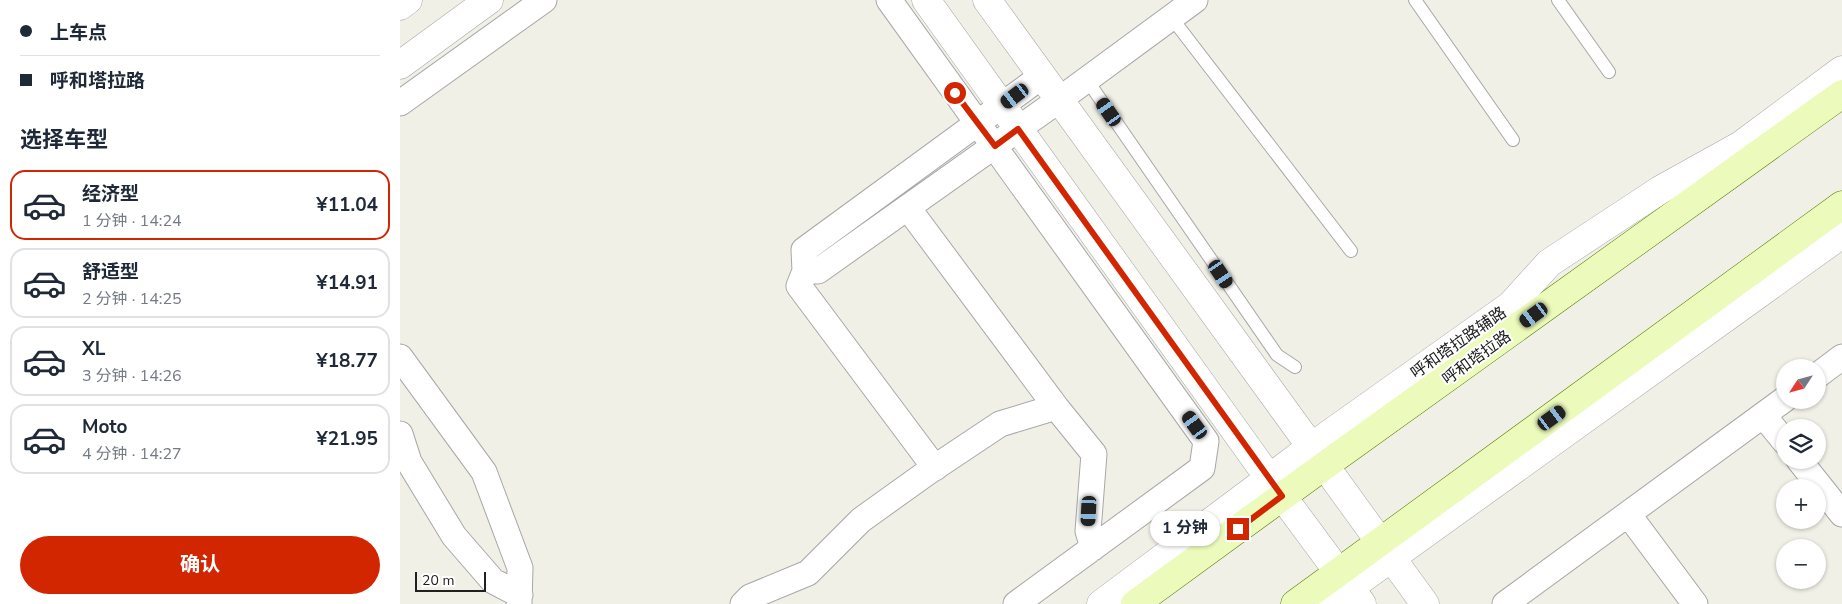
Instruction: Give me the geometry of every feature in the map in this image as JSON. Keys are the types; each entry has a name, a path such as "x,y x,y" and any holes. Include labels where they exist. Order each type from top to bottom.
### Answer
{"main road":[{"name":"呼和塔拉路","path":"1135,604 1317,456 1842,94"},
{"path":"1295,604 1350,588 1385,550 1842,205"}],"street":[{"path":"400,6 408,0"},
{"path":"400,65 489,0"},
{"path":"400,104 544,0"},
{"path":"889,0 1206,441 1202,468 1016,604"},
{"path":"926,0 1276,488 1350,588 1327,604"},
{"path":"987,0 1425,604"},
{"path":"805,271 818,271 1087,80 1195,0"},
{"name":"呼和塔拉路辅路","path":"1317,456 1511,304 1549,263 1660,190 1741,145 1842,70"},
{"path":"935,468 799,286 805,271 804,250 1042,76"},
{"path":"908,208 1056,407 1094,454 1088,531 1092,548"},
{"path":"1385,550 1842,234"},
{"path":"400,357 484,472 520,568 520,599"},
{"path":"1826,369 1842,357"},
{"path":"1505,604 1776,406"},
{"path":"743,604 750,597 808,573 861,520 1000,424 1056,407"},
{"path":"1763,415 1776,431"},
{"path":"400,434 410,462 454,536 493,580 520,599"},
{"path":"1806,469 1842,514"},
{"path":"1101,604 1276,488"},
{"path":"1628,514 1695,604"}],"lane":[{"path":"1415,0 1514,140"},
{"path":"1558,0 1609,72"},
{"path":"1172,17 1351,251"},
{"path":"1087,80 1277,355 1295,367"}],"route":[{"path":"955,93 995,146 1018,129 1282,496 1238,529"}]}
